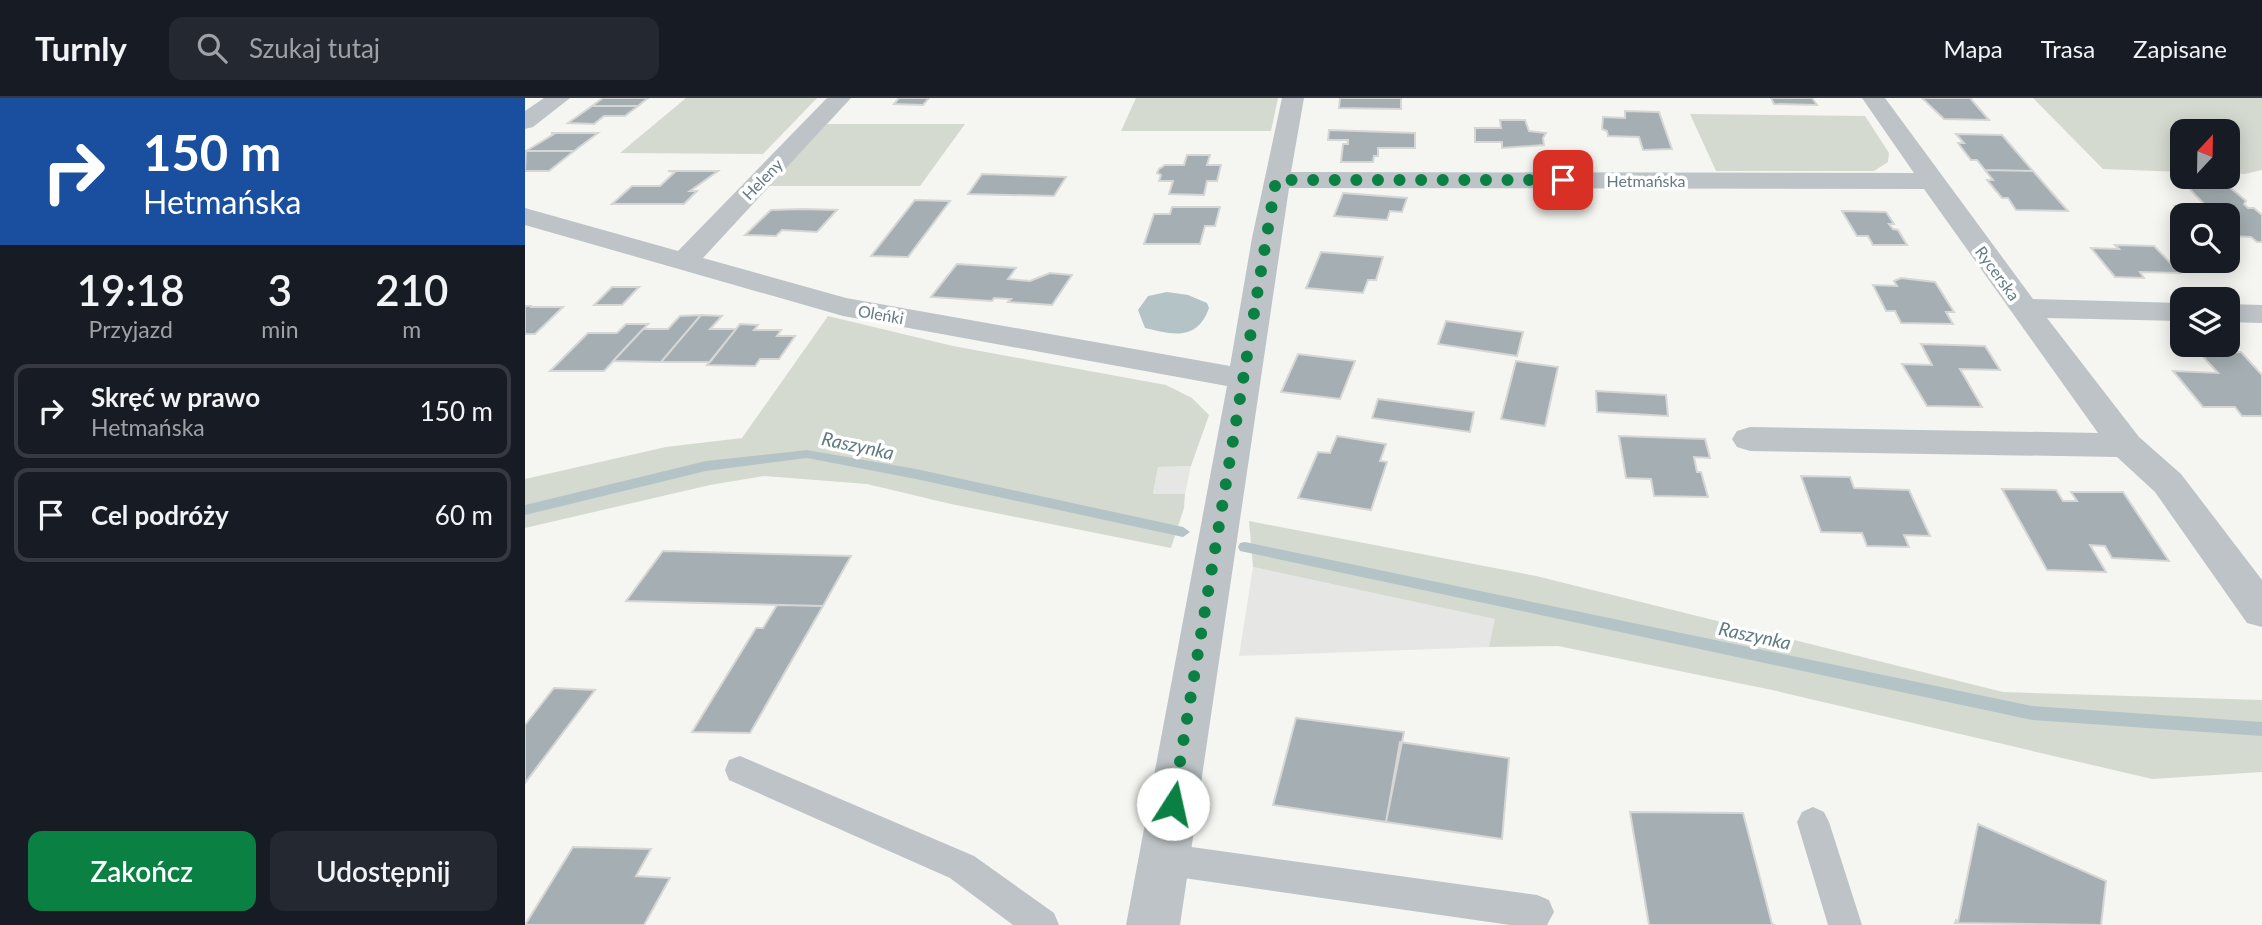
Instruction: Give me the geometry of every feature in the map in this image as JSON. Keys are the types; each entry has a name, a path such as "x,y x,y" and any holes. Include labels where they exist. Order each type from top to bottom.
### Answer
{"street":[{"path":"525,122 559,98"},
{"name":"Heleny","path":"684,261 840,98"},
{"path":"1153,925 1276,180 1293,98"},
{"name":"Rycerska","path":"1874,98 2024,308 2126,444 2168,483 2262,611"},
{"name":"Hetmańska","path":"1276,180 1932,181"},
{"name":"Oleńki","path":"525,216 843,307 1245,379"},
{"path":"2024,308 2170,312"},
{"path":"2240,313 2262,314"},
{"path":"1750,439 2126,444"}],"lane":[{"path":"740,770 962,867 1042,925"},
{"path":"1812,822 1845,925"},
{"path":"1163,859 1537,912"}],"shaded area":[{"path":"686,98 817,98 763,154 620,153"},
{"path":"1136,98 1278,98 1271,131 1121,131"},
{"path":"2033,98 2262,98 2262,170 2240,174 2240,119 2170,119 2170,172 2103,169"},
{"path":"1690,114 1865,116 1889,153 1888,162 1874,171 1716,171"},
{"path":"827,124 965,124 920,186 769,186"},
{"path":"1167,292 1188,295 1207,303 1209,308 1198,326 1183,333 1145,328 1138,310 1148,296"},
{"path":"828,316 953,346 1166,385 1192,398 1209,415 1191,466 1158,467 1153,494 1185,494 1184,508 1171,548 951,504 867,484 764,476 710,485 525,528 525,479 666,447 742,438"},
{"path":"1191,466 1185,494 1153,495 1158,467"},
{"path":"1249,521 1536,576 2003,692 2262,700 2262,772 2152,779 1772,690 1558,646 1489,647 1495,619 1253,567"},
{"path":"1253,567 1496,619 1489,647 1239,656"}],"building":[{"path":"603,98 648,98 638,106 592,106"},
{"path":"899,98 929,98 923,105 894,104"},
{"path":"1340,98 1401,98 1401,109 1339,108"},
{"path":"1771,98 1812,98 1817,105 1774,104"},
{"path":"1922,98 1970,98 1989,120 1944,119"},
{"path":"592,106 638,106 625,116 604,116 594,124 568,123"},
{"path":"1625,111 1659,112 1672,149 1643,150 1639,137 1608,136 1607,131 1602,129 1603,117 1625,118"},
{"path":"1500,120 1525,120 1529,131 1546,133 1543,138 1544,145 1502,148 1502,142 1475,142 1475,128 1501,128"},
{"path":"1329,130 1415,133 1415,148 1378,148 1378,156 1374,156 1373,162 1341,162 1343,144 1348,144 1348,140 1328,140"},
{"path":"551,133 598,133 574,151 526,151 554,134"},
{"path":"1956,134 2002,135 2033,171 1985,170 1977,160 1971,160 1958,143 1964,143"},
{"path":"526,151 574,151 549,171 525,171"},
{"path":"1187,155 1210,155 1207,165 1221,165 1217,181 1207,181 1204,195 1169,194 1173,181 1159,181 1159,169 1165,165 1184,165"},
{"path":"1985,170 2033,171 2068,211 2016,210 2008,198 2002,198 1987,180 1993,180"},
{"path":"668,171 718,171 690,191 697,191 684,204 612,204 632,186 660,186 675,172"},
{"path":"982,174 1066,177 1054,196 968,194"},
{"path":"2190,189 2232,189 2246,201 2244,204 2248,208 2254,208 2262,215 2262,242 2251,237 2240,236 2240,203 2203,203"},
{"path":"1343,193 1407,198 1402,212 1390,211 1387,220 1334,216"},
{"path":"915,200 950,201 908,257 871,256"},
{"path":"1172,207 1220,207 1215,226 1205,226 1200,244 1144,244 1154,214 1170,214"},
{"path":"771,210 837,210 817,232 782,230 776,236 745,235"},
{"path":"1842,211 1886,212 1894,224 1889,224 1898,230 1907,245 1873,245 1868,236 1857,236"},
{"path":"2115,245 2154,246 2170,263 2170,273 2140,272 2144,278 2115,277 2091,248 2119,249"},
{"path":"1321,252 1383,257 1376,280 1368,280 1363,293 1306,288"},
{"path":"957,264 1016,268 1008,279 1030,281 1050,273 1072,275 1052,305 1008,302 1011,299 994,298 992,301 931,297"},
{"path":"1901,278 1935,282 1954,312 1946,312 1953,324 1901,323 1895,311 1886,311 1873,285 1897,286 1894,281"},
{"path":"612,287 639,287 622,305 594,305"},
{"path":"525,306 563,307 535,334 525,334"},
{"path":"701,315 661,362 613,361 643,329 668,329 680,316"},
{"path":"701,315 722,316 710,329 736,329 710,362 661,362"},
{"path":"1446,321 1523,332 1517,356 1438,344"},
{"path":"626,324 648,324 604,371 550,371 588,333 617,333"},
{"path":"740,324 758,325 754,330 781,330 777,336 795,336 779,359 760,359 755,366 707,365"},
{"path":"1921,344 1985,346 2000,370 1960,369 1982,407 1927,406 1902,364 1932,365"},
{"path":"2241,352 2262,375 2262,416 2242,416 2235,407 2203,407 2173,371 2218,373 2203,357 2240,357"},
{"path":"1298,354 1355,361 1340,399 1281,392"},
{"path":"1516,361 1558,367 1545,426 1501,419"},
{"path":"1596,391 1666,395 1668,416 1597,412"},
{"path":"1378,399 1474,412 1470,432 1372,418"},
{"path":"1337,436 1386,444 1380,461 1387,462 1371,510 1298,498 1318,452 1330,453"},
{"path":"1619,436 1705,439 1710,458 1694,457 1697,472 1701,472 1708,497 1654,496 1651,479 1626,478"},
{"path":"1801,476 1850,477 1854,488 1909,490 1930,536 1904,535 1909,547 1867,546 1862,533 1821,532"},
{"path":"2002,489 2056,490 2063,501 2077,501 2071,492 2123,492 2169,561 2112,558 2105,546 2090,545 2106,572 2047,570"},
{"path":"663,551 851,556 823,606 626,601"},
{"path":"777,605 823,606 750,733 692,732 756,628 763,628"},
{"path":"554,688 595,690 525,783 525,725"},
{"path":"1296,718 1404,732 1386,822 1273,805"},
{"path":"1400,742 1509,758 1502,839 1386,822"},
{"path":"1630,812 1743,813 1772,924 1775,925 1649,925"},
{"path":"1978,824 2106,881 2101,925 1955,923 1956,920 1958,922"},
{"path":"573,847 651,849 636,876 670,878 644,925 525,925"}],"waterway":[{"name":"Raszynka","path":"525,510 706,466 807,454 916,474 1183,532"},
{"name":"Raszynka","path":"1245,547 2032,713 2262,729"}],"route":[{"path":"1173,804 1276,180 1563,180"}]}
